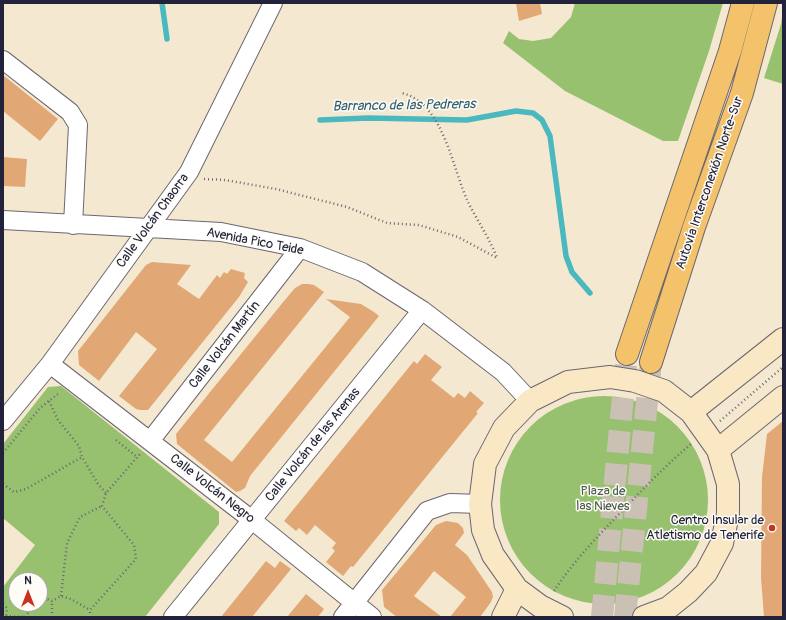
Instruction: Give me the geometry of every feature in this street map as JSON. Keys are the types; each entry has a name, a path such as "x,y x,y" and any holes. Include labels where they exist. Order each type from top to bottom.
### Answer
{"highway":[{"name":"Autovía Interconexión Norte-Sur","path":"627,354 730,51 743,3"},
{"name":"Autovía Interconexión Norte-Sur","path":"651,362 694,227 742,93 766,3"}],"street":[{"name":"Calle Volcán Chaorra","path":"3,421 50,364 190,172 273,3"},
{"path":"3,60 70,112 78,125 73,225"},
{"name":"Avenida Pico Teide","path":"3,220 221,232 300,248 362,272 422,310 503,372 530,401"},
{"name":"Calle Volcán Martín","path":"150,441 300,248"},
{"name":"Calle Volcán de las Arenas","path":"173,617 422,310"},
{"path":"691,412 783,339"},
{"name":"Calle Volcán Negro","path":"50,364 252,520 372,617"},
{"path":"562,617 542,608 517,589 493,555 483,530 480,504 485,464 504,428 530,401 568,382 610,377 636,381 664,391 691,412 718,450 728,484 728,514 722,543 706,573 672,612 644,617"},
{"path":"718,450 783,397"},
{"path":"343,617 427,511 450,503 480,504"},
{"path":"503,617 517,589"}],"path":[{"path":"184,179 224,180 297,194 347,207 387,222 419,226 458,237 497,258 493,246 468,203 442,133 430,112 412,95 402,93"},
{"path":"718,422 783,366"},
{"path":"3,453 40,408 59,394"},
{"path":"49,401 58,420 79,446 82,457 98,484 106,493"},
{"path":"733,401 741,411"},
{"path":"542,608 570,568 593,541 663,468 697,440"},
{"path":"61,596 67,543 80,517 102,506 106,493 150,441"},
{"path":"3,484 14,492 26,489 82,457"},
{"path":"90,617 90,610 136,559 134,545 102,506"},
{"path":"52,601 61,596 71,599 90,610"},
{"path":"48,599 52,601"},
{"path":"52,601 52,617"},
{"path":"3,604 7,608 6,616 26,617"}],"green space":[{"path":"575,3 723,3 709,51 678,141 663,141 565,91 503,43 509,31 519,39 533,41 551,38 571,17"},
{"path":"783,10 783,84 764,78 781,24"},
{"path":"61,386 219,512 219,524 145,617 3,617 3,587 8,580 8,612 48,612 48,572 14,572 35,545 3,518 3,444 48,387"},
{"name":"Plaza de las Nieves","path":"594,396 614,396 634,400 653,408 662,413 678,426 691,442 700,460 704,470 708,490 708,510 704,530 700,540 691,558 678,574 662,587 634,600 614,604 594,604 574,600 555,592 546,587 530,574 517,558 504,530 500,510 500,490 504,470 512,451 517,442 530,426 546,413 574,400"}],"building":[{"path":"516,3 540,3 542,14 519,21"},
{"path":"3,75 58,119 40,141 3,111"},
{"path":"3,157 27,159 25,187 3,186"},
{"path":"152,262 191,265 177,284 199,299 217,275 220,278 224,272 227,274 231,269 245,273 244,278 248,282 239,297 148,410 140,410 136,409 119,396 157,349 136,332 99,381 79,365 78,351 146,265"},
{"path":"302,284 314,285 324,292 204,440 232,462 350,317 326,299 361,304 379,316 250,476 245,488 236,492 177,444 176,434 284,301 295,288"},
{"path":"425,354 442,367 431,380 454,398 458,393 465,398 470,391 484,403 476,412 478,413 353,567 351,566 343,576 326,562 335,551 332,548 336,543 315,525 307,535 299,528 296,531 284,521 414,361 417,364"},
{"name":"Centro Insular de Atletismo de Tenerife","path":"783,421 783,617 764,617 761,578 762,477 767,434"},
{"path":"446,521 458,523 463,528 464,533 455,545 467,555 492,592 493,597 491,602 480,617 450,617 466,597 434,571 414,596 442,617 397,617 384,607 382,590 436,525"},
{"path":"266,561 275,568 280,561 291,569 252,617 221,617"},
{"path":"306,594 324,609 318,617 287,617"}],"waterway":[{"name":"Barranco de las Pedreras","path":"162,3 167,39"},
{"name":"Barranco de las Pedreras","path":"320,120 368,118 467,120 516,111 533,113 542,120 550,136 566,256 572,272 590,293"}],"tunnel":[{"path":"602,617 627,354"},
{"path":"625,617 651,362"}],"place":[{"name":"Centro Insular de Atletismo de Tenerife","path":"772,528"}]}
